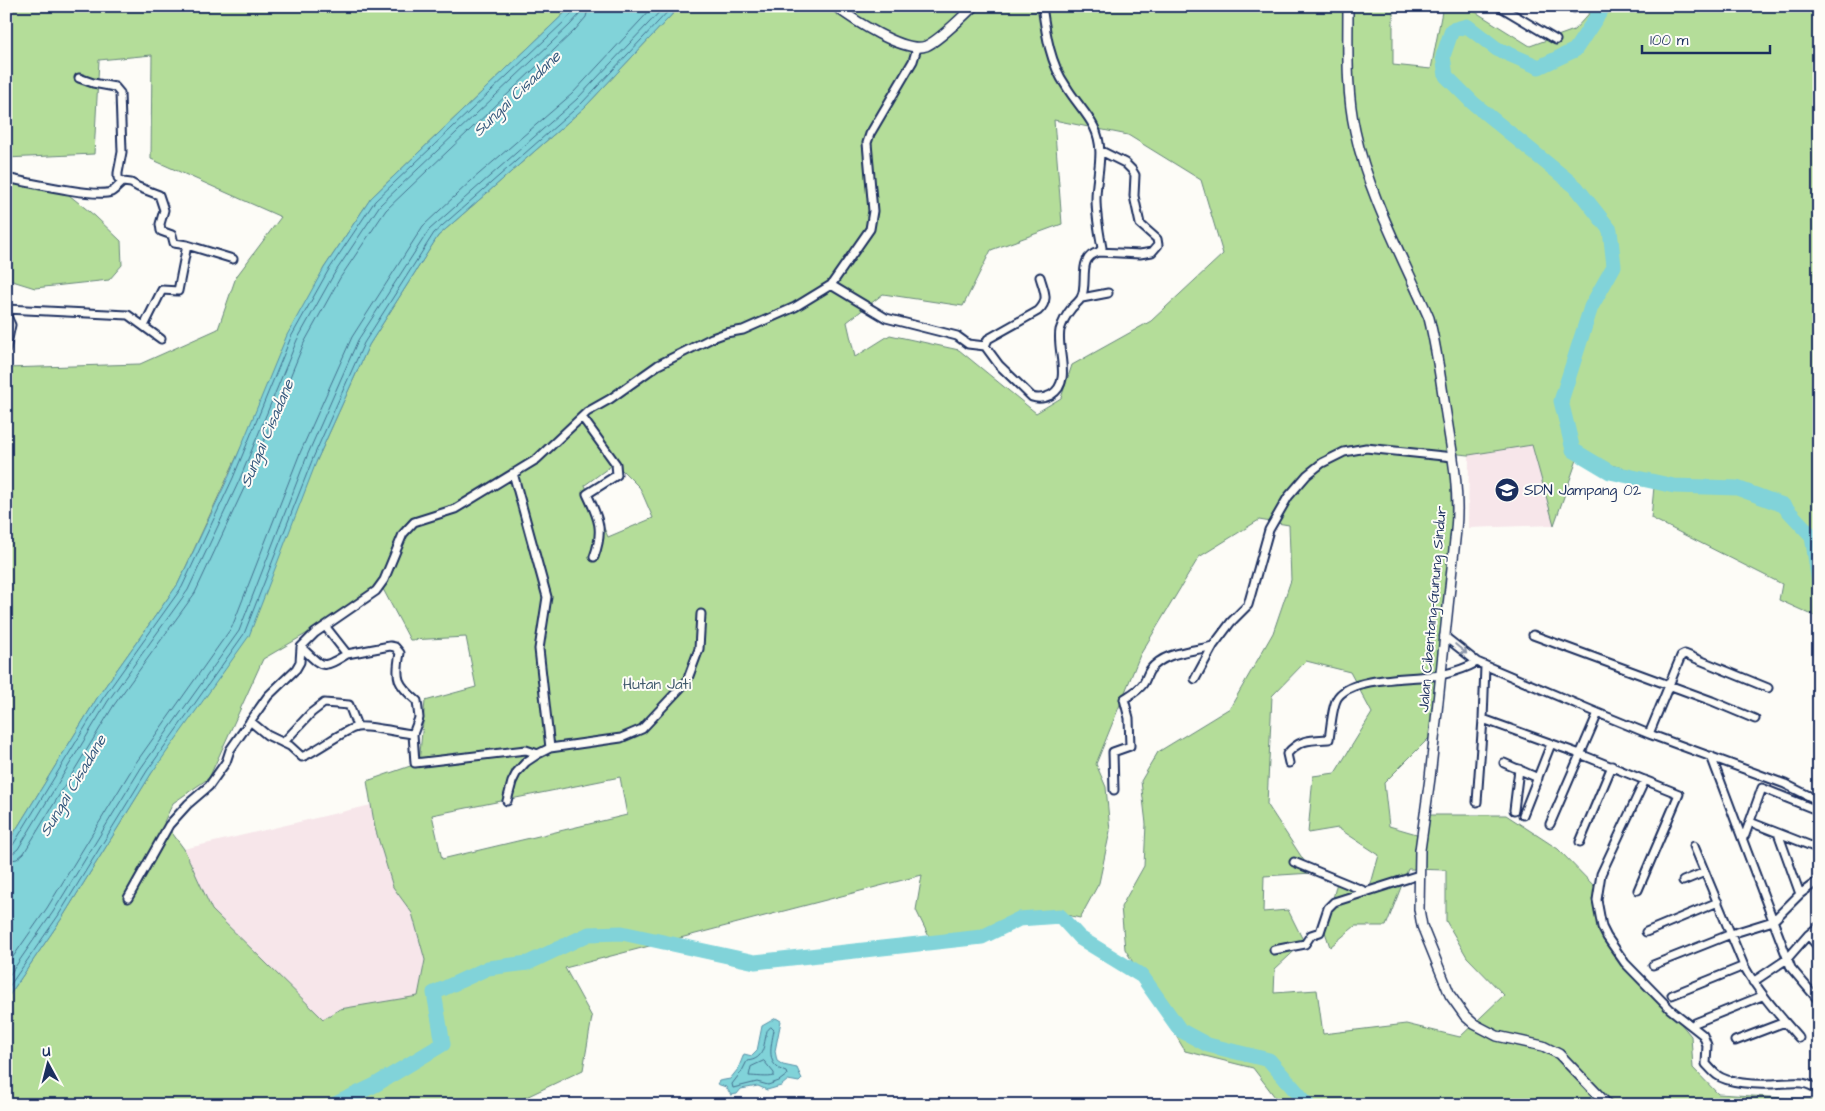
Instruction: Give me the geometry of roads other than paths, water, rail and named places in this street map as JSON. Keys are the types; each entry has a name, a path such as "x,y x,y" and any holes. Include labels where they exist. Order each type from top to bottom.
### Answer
{"street":[{"path":"835,6 868,28 900,44 917,48 926,46 934,41 974,6"},
{"path":"1042,6 1045,30 1053,61 1064,85 1094,127 1101,151 1096,197 1096,214 1102,248 1099,252"},
{"name":"Jalan Cibentang–Gunung Sindur","path":"1348,6 1350,101 1355,132 1371,186 1429,318 1453,457 1456,491 1456,524 1430,778 1420,850 1419,909 1422,926 1450,994 1465,1016 1474,1024 1497,1036 1543,1046 1559,1054 1608,1105"},
{"path":"1499,6 1556,40"},
{"path":"128,898 169,824 209,786 226,762 230,750 268,696 296,669 300,662 302,647 315,633 376,591 384,580 403,534 414,522 455,509 537,459 582,417 658,365 712,338 743,330 786,311 831,285 870,229 873,212 867,143 870,134 912,61 917,48"},
{"path":"79,78 92,83 115,86 120,94 122,152 118,178 123,182 131,183 159,195 164,210 160,224 161,231 172,235 174,243 233,259"},
{"path":"1082,298 1087,259 1091,254 1099,252 1140,254 1152,252 1158,245 1157,239 1140,224 1134,196 1135,175 1132,170 1125,163 1101,151"},
{"path":"6,178 74,191 102,193 111,192 123,182"},
{"path":"144,326 162,290 178,291 187,245"},
{"path":"985,346 988,339 1044,306 1045,297 1040,277"},
{"path":"831,285 886,318 957,336 968,344 985,346 999,365 1032,397 1046,398 1055,393 1064,370 1058,343 1061,328 1070,310 1082,298 1108,293"},
{"path":"6,309 128,315 161,339"},
{"path":"6,314 11,325 6,349"},
{"path":"582,417 616,464 617,475 587,494 599,519 600,543 594,557"},
{"path":"1195,679 1213,646 1231,622 1248,605 1269,530 1288,497 1307,475 1322,463 1344,452 1366,448 1453,457"},
{"path":"513,473 547,598 539,649 550,748"},
{"path":"508,800 512,782 517,772 538,754 550,748 621,738 642,729 687,681 698,649 701,614"},
{"path":"325,626 347,654"},
{"path":"1533,635 1568,646 1598,660 1712,701 1755,719"},
{"path":"1444,636 1485,666 1649,734 1785,784 1819,801"},
{"path":"302,647 317,662 324,665 330,665 347,654 390,646 395,647 400,653 396,671 402,688 418,700 419,718 413,734 415,763 526,750 538,754"},
{"path":"1114,790 1113,752 1130,746 1129,718 1124,699 1142,686 1150,670 1159,662 1175,653 1213,646"},
{"path":"1649,734 1681,656 1685,654 1768,688"},
{"path":"1289,763 1287,754 1295,745 1307,740 1329,739 1335,704 1346,690 1368,682 1440,675 1466,669 1477,662"},
{"path":"1477,802 1485,666"},
{"path":"283,743 311,713 324,703 349,705 357,726"},
{"path":"1550,824 1598,712"},
{"path":"1483,719 1612,766 1679,794 1638,890"},
{"path":"250,721 267,735 290,746 302,758 357,726 413,734"},
{"path":"1523,815 1551,744"},
{"path":"1711,756 1787,959 1791,968 1819,1001"},
{"path":"1504,763 1538,778"},
{"path":"1580,842 1612,766"},
{"path":"1514,810 1518,769"},
{"path":"1645,780 1602,874 1597,900 1602,927 1607,937 1625,963 1670,1009 1702,1035 1707,1045 1706,1064 1717,1076 1730,1081 1770,1084 1801,1083 1814,1086 1819,1091"},
{"path":"1742,838 1745,835 1762,788 1819,810"},
{"path":"1750,822 1819,849"},
{"path":"1778,833 1800,894"},
{"path":"1694,846 1744,966 1762,996 1799,1038"},
{"path":"1294,862 1367,892"},
{"path":"1683,881 1705,872"},
{"path":"1274,950 1305,944 1310,935 1320,932 1328,908 1334,902 1419,875"},
{"path":"1653,965 1731,934 1773,920 1800,894 1819,880"},
{"path":"1646,932 1718,902"},
{"path":"1753,982 1787,959 1808,935 1819,926"},
{"path":"1808,935 1819,948"},
{"path":"1672,995 1744,966"},
{"path":"1695,1023 1762,996"},
{"path":"1735,1041 1785,1022"}],"water":[{"name":"Sungai Cisadane","path":"572,6 680,6 585,107 438,236 369,345 317,460 249,636 151,774 62,918 6,1000 6,846 99,695 178,584 229,476 287,335 324,268 371,198"},
{"path":"776,1018 781,1021 775,1051 777,1061 783,1065 797,1068 802,1079 799,1082 788,1080 781,1086 767,1090 758,1086 741,1089 737,1094 731,1095 726,1087 717,1084 719,1081 730,1079 738,1069 744,1054 752,1056 757,1051 762,1026"}],"waterway":[{"path":"1604,6 1575,50 1539,67 1497,49 1467,26 1452,30 1443,56 1446,76 1473,103 1576,187 1610,230 1614,266 1591,307 1561,401 1573,450 1610,472 1674,486 1737,488 1783,505 1812,536 1819,583"},
{"path":"333,1105 375,1085 443,1044 434,993 488,968 528,963 589,934 622,933 755,962 982,937 1019,919 1060,916 1080,938 1142,976 1180,1030 1208,1045 1269,1060 1308,1105"}],"place":[{"name":"SDN Jampang 02","path":"1507,490"}],"park label":[{"name":"Hutan Jati","path":"657,684"}]}
